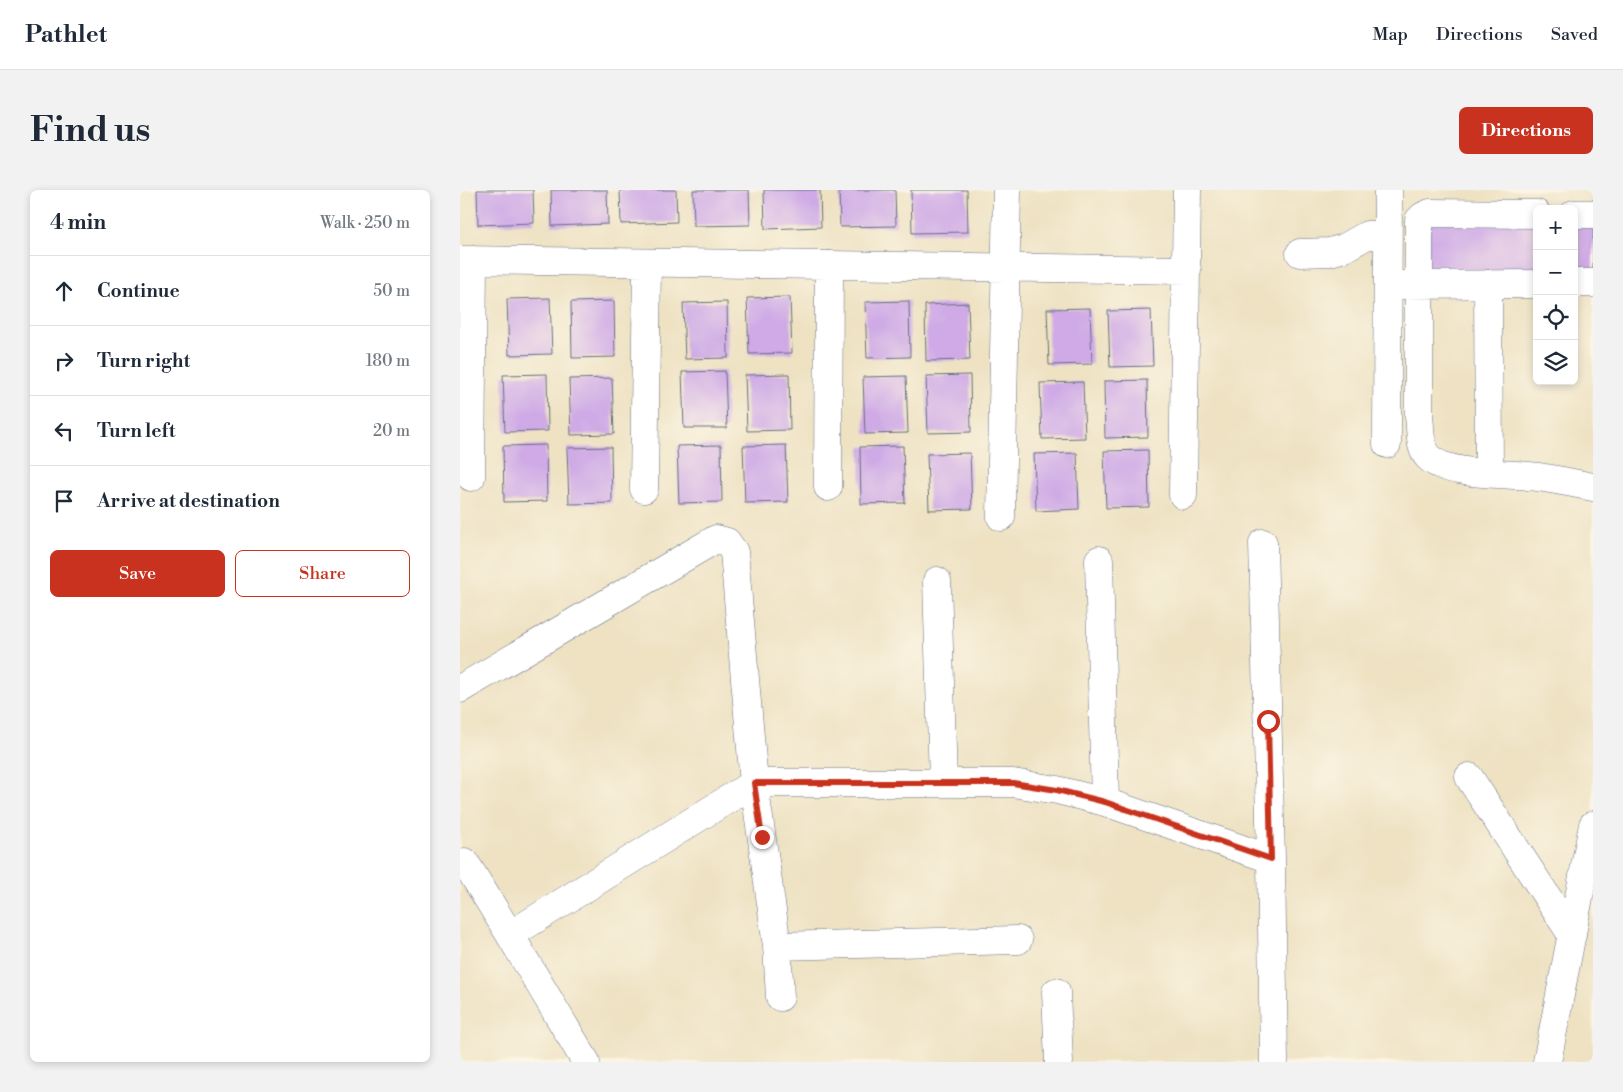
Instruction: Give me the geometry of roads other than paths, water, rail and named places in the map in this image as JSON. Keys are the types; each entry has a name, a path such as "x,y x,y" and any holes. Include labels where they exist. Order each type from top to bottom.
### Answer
{"street":[{"path":"1002,517 1007,190"},
{"path":"1183,495 1187,190"},
{"path":"1387,444 1388,190"},
{"path":"1533,214 1430,213 1419,220 1419,417 1422,446 1428,457 1439,464 1467,472 1552,478 1593,487"},
{"path":"1578,214 1593,214"},
{"path":"1300,253 1330,252 1344,248 1367,235 1387,235"},
{"path":"471,477 466,260 1186,270"},
{"path":"644,489 647,262"},
{"path":"828,487 829,265"},
{"path":"1578,283 1593,283"},
{"path":"1488,284 1489,473"},
{"path":"1388,286 1533,284"},
{"path":"460,688 716,539 727,542 734,552 754,783 777,946 780,998"},
{"path":"1263,543 1274,1062"},
{"path":"1100,560 1105,802"},
{"path":"937,581 944,782"},
{"path":"1469,777 1572,934"},
{"path":"510,935 754,783 1013,783 1057,790 1105,802 1271,859"},
{"path":"1547,1062 1593,825"},
{"path":"465,862 586,1062"},
{"path":"777,946 1018,940"},
{"path":"1056,992 1059,1062"}]}
